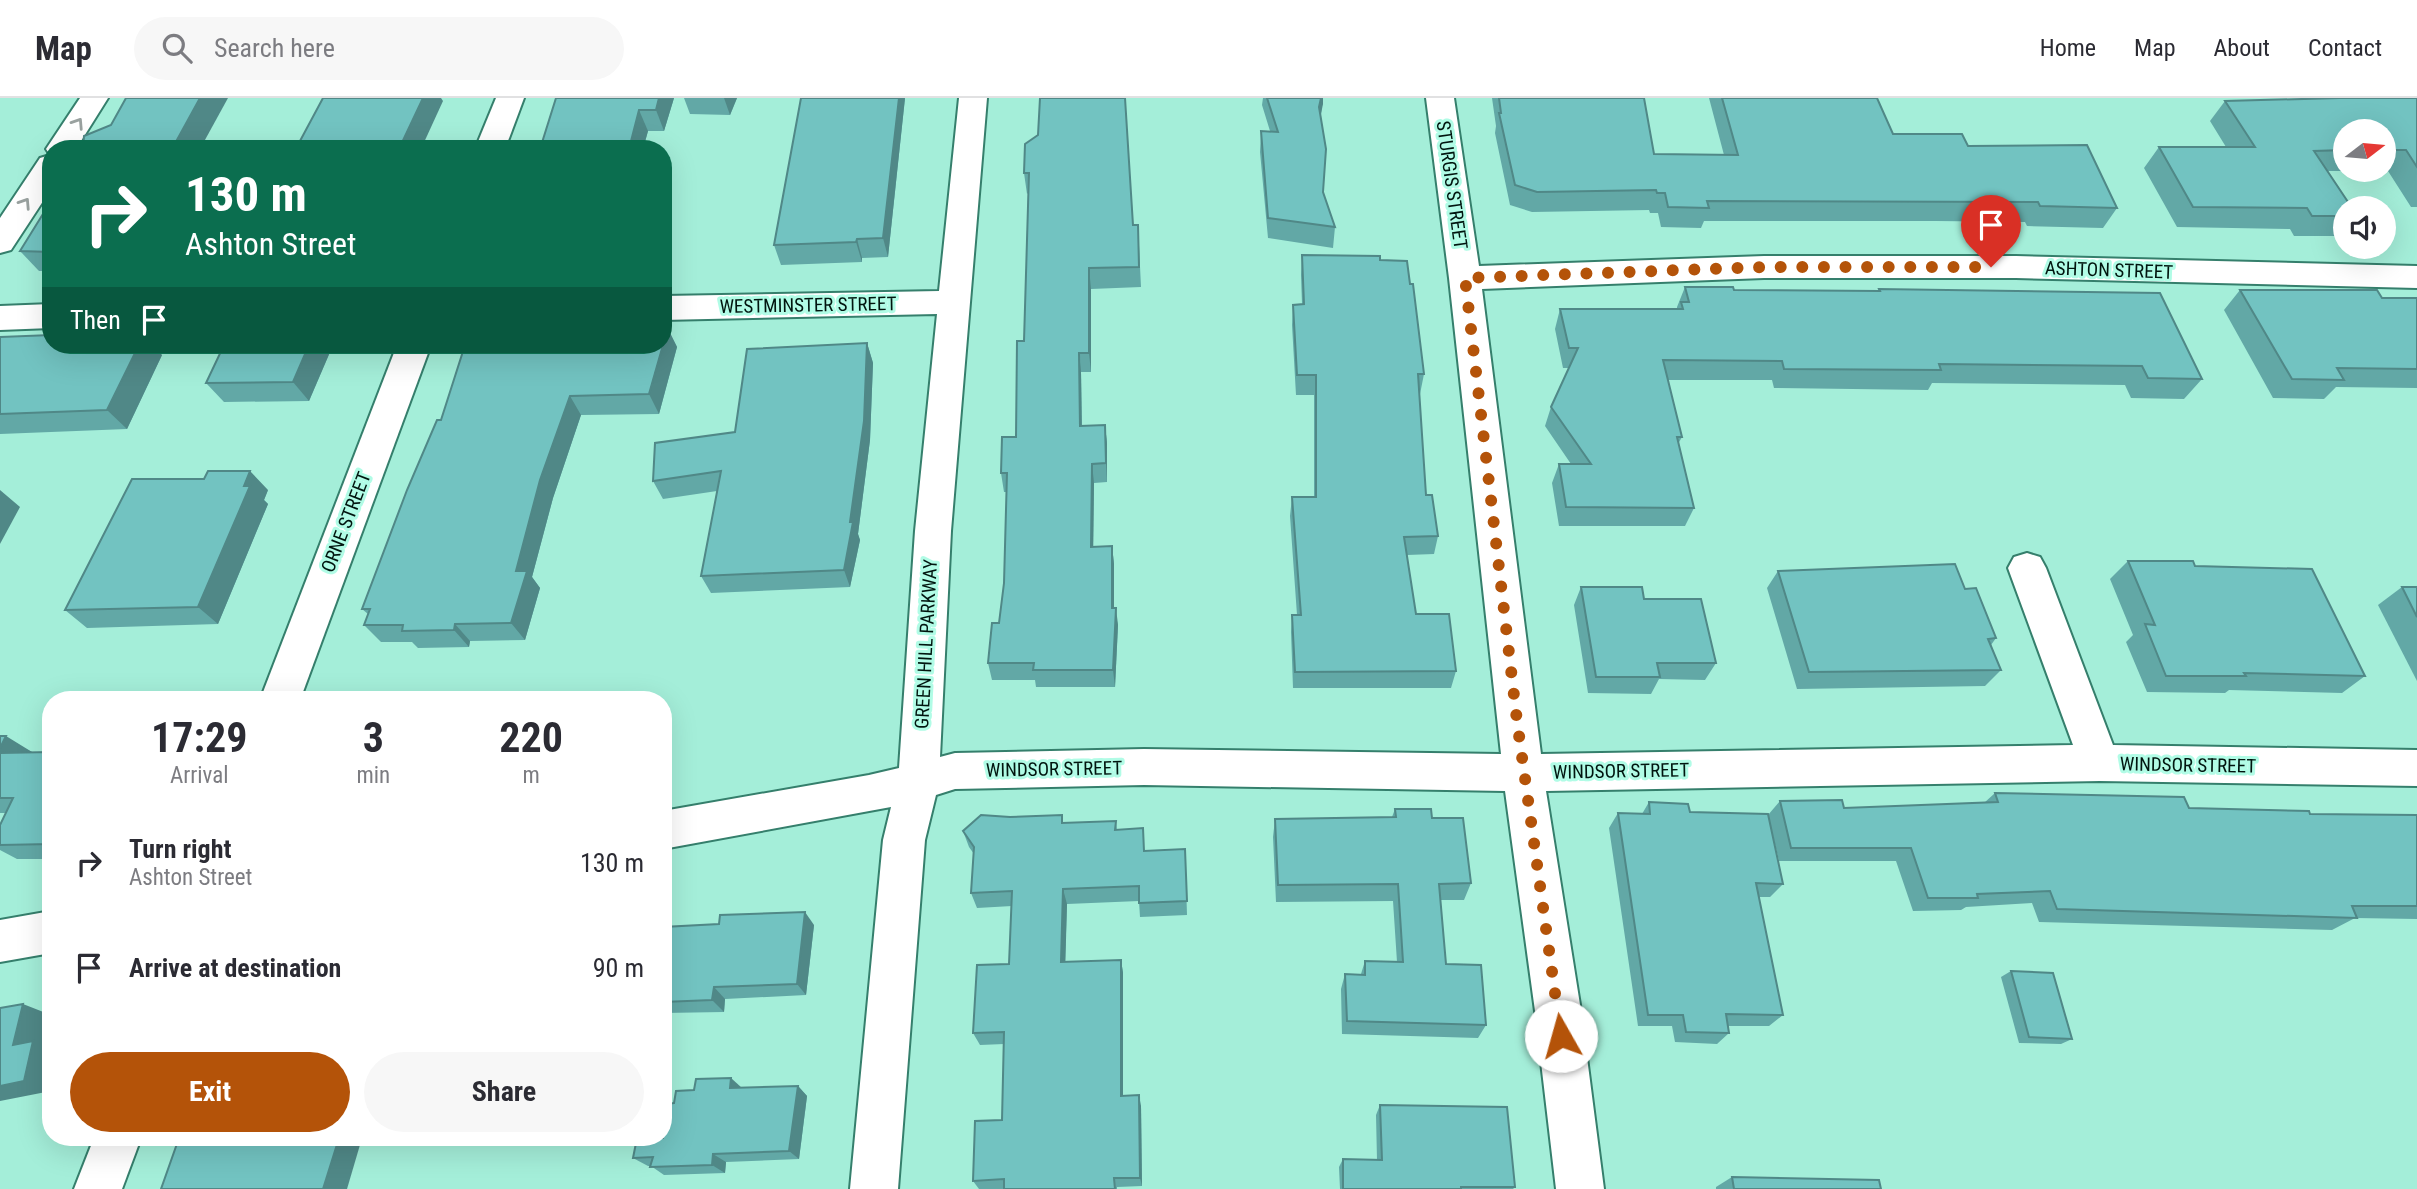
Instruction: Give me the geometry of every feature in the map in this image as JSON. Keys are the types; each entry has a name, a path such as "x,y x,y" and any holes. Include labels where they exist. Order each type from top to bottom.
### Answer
{"street":[{"path":"67,140 94,98"},
{"path":"494,140 510,98"},
{"name":"GREEN HILL PARKWAY","path":"874,1189 904,840 918,782 933,531 973,98"},
{"name":"STURGIS STREET","path":"1440,98 1465,278 1523,773 1558,1011 1580,1189"},
{"path":"0,242 42,179"},
{"name":"ASHTON STREET","path":"1465,278 1764,267 2016,267 2417,277"},
{"name":"WESTMINSTER STREET","path":"672,308 953,302"},
{"path":"0,318 42,316"},
{"name":"ORNE STREET","path":"283,691 411,354"},
{"path":"2027,568 2100,763"},
{"name":"WINDSOR STREET","path":"672,828 869,794 955,771 1144,767 1523,773 2100,763 2417,768"},
{"path":"0,941 42,934"},
{"path":"98,1189 115,1146"}],"building":[{"path":"126,98 200,98 177,140 84,140 84,136 111,125"},
{"path":"323,98 423,98 403,140 301,140"},
{"path":"556,98 659,98 656,110 639,110 631,140 543,140"},
{"path":"801,98 899,98 883,238 857,239 856,242 774,245"},
{"path":"1040,98 1125,98 1133,225 1138,225 1139,267 1089,268 1089,353 1079,353 1080,426 1105,425 1106,463 1092,464 1091,547 1112,546 1112,608 1116,608 1113,670 1033,670 1034,663 988,663 992,623 999,623 1004,583 1007,473 1001,473 1002,437 1016,437 1017,341 1024,341 1029,173 1024,173 1025,144 1038,135"},
{"path":"1267,98 1321,98 1319,107 1326,149 1323,192 1335,227 1268,218 1261,131 1278,132"},
{"path":"1499,98 1644,98 1654,154 1738,155 1722,98 1877,98 1893,134 1962,134 1968,146 2087,145 2117,208 2040,206 2038,202 1707,201 1709,208 1668,207 1665,193 1657,193 1656,190 1537,192 1515,185 1499,113"},
{"path":"2417,98 2417,167 2406,150 2396,150 2396,119 2333,119 2333,150 2314,151 2344,196 2333,196 2333,216 2312,216 2307,208 2193,207 2159,147 2255,147 2225,101"},
{"path":"42,216 42,252 20,251"},
{"path":"1302,255 1380,256 1380,260 1407,261 1410,284 1413,284 1424,374 1418,374 1426,495 1432,495 1438,536 1404,537 1416,614 1449,614 1456,671 1295,672 1292,615 1301,615 1292,497 1316,497 1316,375 1297,375 1293,305 1304,304"},
{"path":"1685,287 1733,287 1734,290 2160,293 2202,379 2148,378 2142,366 1939,364 1941,370 1784,369 1782,361 1663,360 1682,437 1677,437 1694,508 1566,507 1559,464 1591,464 1551,407 1578,348 1569,348 1560,309 1683,309 1681,302 1689,302"},
{"path":"2240,290 2377,290 2382,298 2417,298 2417,369 2337,368 2344,380 2292,379"},
{"path":"42,335 42,354 135,354 107,410 0,414 0,337"},
{"path":"867,343 864,421 850,522 853,522 844,570 701,576 721,471 653,481 655,443 735,432 747,349"},
{"path":"220,354 305,354 293,382 206,383"},
{"path":"462,354 660,354 649,394 570,396 540,480 516,571 527,571 511,623 455,624 454,630 402,631 403,625 364,625 370,609 362,609 407,490 437,420 441,420"},
{"path":"208,471 250,471 244,486 250,486 198,607 65,610 132,479 204,479"},
{"path":"2128,561 2193,561 2195,566 2312,569 2365,676 2244,673 2246,676 2166,676 2145,624 2155,625"},
{"path":"1955,564 1965,589 1976,588 1996,638 1988,639 2001,670 1809,672 1778,571"},
{"path":"1581,587 1642,587 1644,599 1701,599 1716,663 1657,663 1660,677 1596,677"},
{"path":"2402,587 2417,587 2417,617"},
{"path":"0,736 6,736 0,748"},
{"path":"42,752 42,844 0,845 0,825 13,798 0,798 0,753"},
{"path":"1995,793 2184,797 2189,808 2309,811 2310,814 2417,815 2417,906 2352,906 2357,918 2057,909 2050,891 1977,894 1978,898 1928,898 1911,848 1791,848 1780,801 1842,800 1844,808 1998,802"},
{"path":"1649,802 1688,804 1690,812 1768,814 1783,884 1756,883 1783,1015 1726,1014 1729,1033 1686,1032 1683,1015 1648,1015 1618,813 1650,814"},
{"path":"1395,809 1431,809 1432,818 1463,818 1471,883 1439,884 1446,964 1481,965 1486,1025 1347,1021 1345,974 1365,975 1365,961 1403,962 1398,884 1278,885 1275,819 1396,817"},
{"path":"981,815 1062,815 1062,823 1116,821 1115,830 1143,828 1144,851 1185,849 1187,901 1139,903 1139,886 1063,889 1061,962 1121,960 1121,1096 1139,1095 1140,1178 1114,1178 1115,1189 1004,1189 1004,1179 973,1181 975,1121 1002,1120 1004,1032 973,1033 977,965 1009,964 1012,891 971,893 974,847 963,831"},
{"path":"805,912 797,984 714,987 712,1000 672,1002 672,927 719,924 720,915"},
{"path":"2011,971 2053,973 2072,1039 2029,1037"},
{"path":"23,1004 13,1045 33,1041 24,1081 0,1086 0,1008"},
{"path":"731,1078 730,1088 798,1086 789,1151 713,1154 712,1165 650,1167 653,1157 633,1158 635,1146 672,1146 672,1103 676,1091 694,1090 696,1079"},
{"path":"1380,1105 1507,1107 1515,1187 1343,1189 1343,1159 1382,1160"},
{"path":"176,1146 336,1146 323,1189 161,1189"},
{"path":"1732,1177 1879,1180 1881,1189 1734,1189"}],"route":[{"path":"1561,1036 1523,773 1465,278 1764,267 1991,267"}]}
